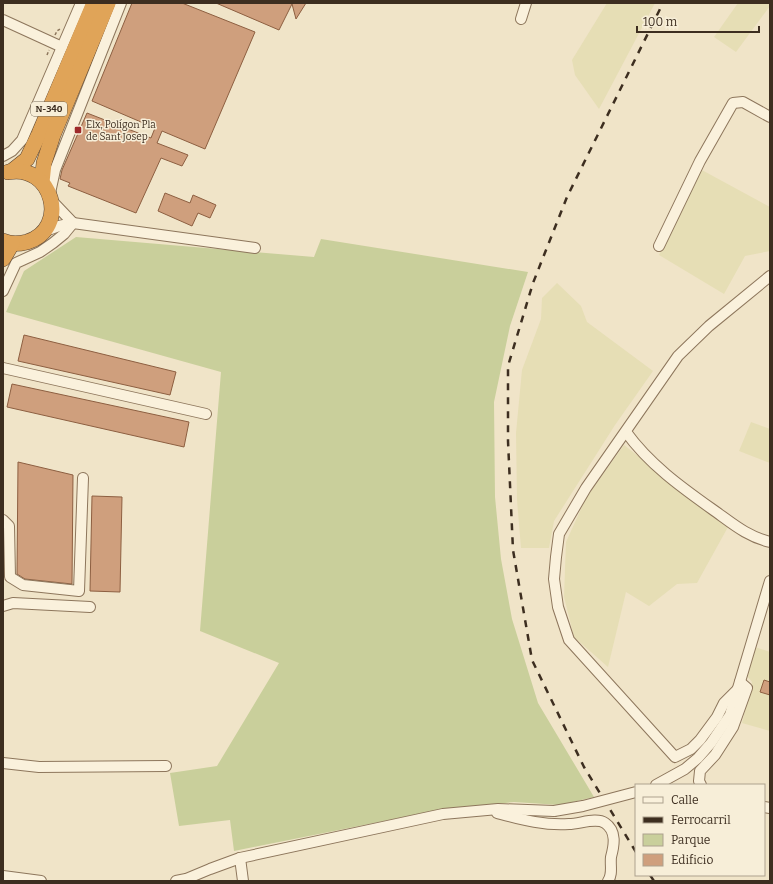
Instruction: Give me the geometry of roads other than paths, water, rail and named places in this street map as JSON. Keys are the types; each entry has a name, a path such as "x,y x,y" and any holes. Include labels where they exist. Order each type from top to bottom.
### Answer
{"highway":[{"path":"78,42 87,3"},
{"name":"N-340","path":"8,172 27,159 94,3"},
{"name":"N-340","path":"43,232 51,217 44,162 53,135 108,3"},
{"name":"N-340","path":"8,172 26,172 32,175 48,192"},
{"path":"3,259 8,243 20,244 31,240 43,232"}],"street":[{"path":"3,156 12,151 22,140 81,3"},
{"path":"87,55 117,3"},
{"path":"73,223 48,192 55,170 121,3"},
{"path":"521,19 526,3"},
{"path":"3,20 62,47"},
{"path":"659,246 700,161 733,103 743,102 770,117"},
{"path":"3,291 16,263 40,252 54,243 73,223"},
{"path":"43,232 73,223 255,248"},
{"path":"739,685 724,703 700,740 691,749 675,757 569,640 558,607 554,579 559,534 586,488 678,356 709,326 770,276"},
{"path":"3,368 206,414"},
{"path":"626,432 637,448 687,491 744,532 756,539 770,542"},
{"path":"3,520 9,526 10,577 23,585 79,591 83,478"},
{"path":"658,784 685,769 702,753 730,715 770,580"},
{"path":"3,606 13,603 90,607"},
{"path":"700,784 699,782 700,771 715,754 734,727 747,688 739,685"},
{"path":"3,762 40,767 166,766"},
{"path":"176,881 186,880 240,858 443,814 486,810 520,809 554,812 635,792"},
{"path":"486,810 526,821 569,824 598,820 606,824 612,831 614,840 610,878 608,881"},
{"path":"240,858 243,881"},
{"path":"3,876 41,881"}],"railway":[{"path":"635,850 584,767 532,660 513,550 508,441 508,366 533,283 567,197 663,3"},
{"path":"651,876 654,881"}],"place":[{"name":"Elx, Polígon Pla de Sant Josep","path":"78,130"}]}
